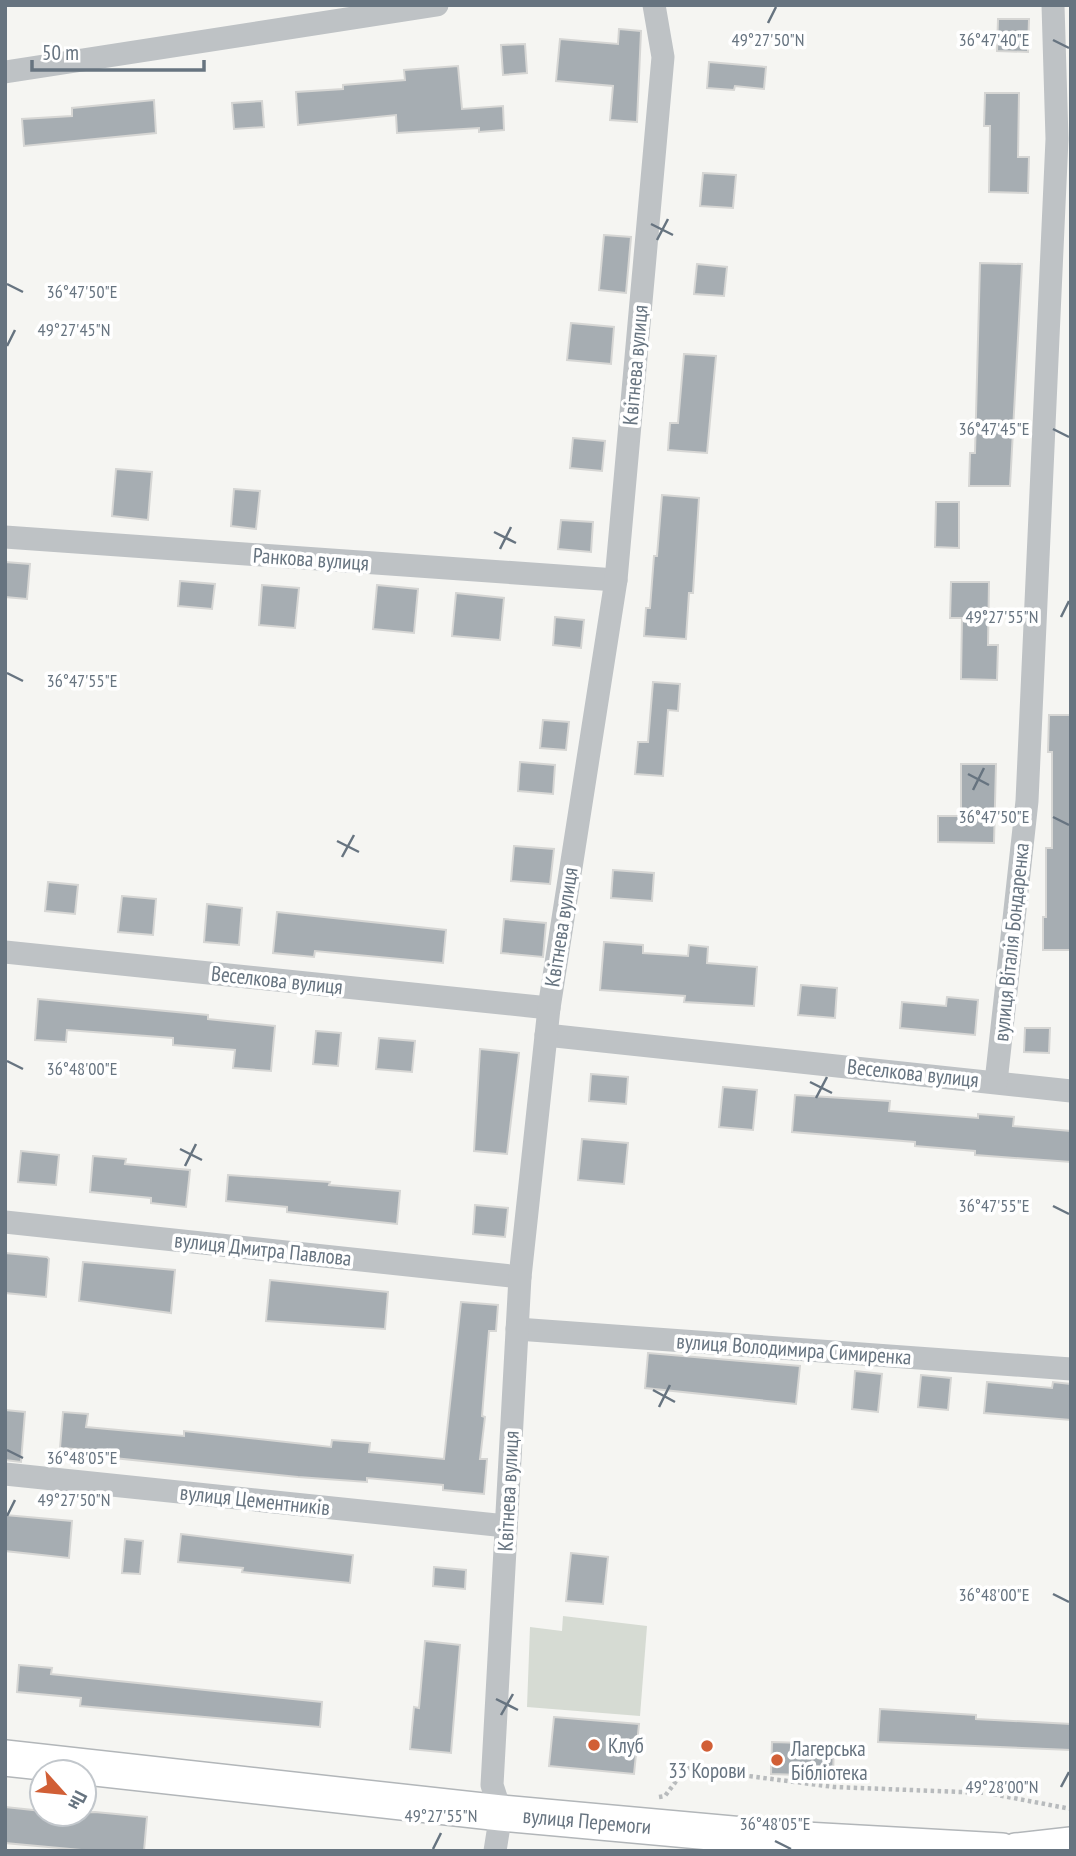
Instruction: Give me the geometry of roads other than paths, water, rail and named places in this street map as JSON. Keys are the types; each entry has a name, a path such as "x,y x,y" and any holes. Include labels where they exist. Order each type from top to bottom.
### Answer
{"main road":[{"name":"вулиця Перемоги","path":"5,1758 501,1813 787,1839 1002,1851"},
{"path":"1016,1851 1071,1844"}],"street":[{"path":"5,72 438,5"},
{"name":"Квітнева вулиця","path":"495,1851 501,1813 492,1785 520,1277 545,1035 616,580 663,57 654,5"},
{"name":"вулиця Віталія Бондаренка","path":"996,1082 1027,800 1057,139 1052,5"},
{"name":"Ранкова вулиця","path":"5,537 616,580"},
{"name":"Веселкова вулиця","path":"5,952 549,1008"},
{"name":"Веселкова вулиця","path":"545,1035 1071,1091"},
{"name":"вулиця Дмитра Павлова","path":"5,1222 520,1277"},
{"name":"вулиця Володимира Симиренка","path":"517,1329 1071,1369"},
{"name":"вулиця Цементників","path":"5,1474 506,1526"}],"place":[{"name":"Клуб","path":"594,1745"},
{"name":"33 Корови","path":"707,1746"},
{"name":"Лагерська Бібліотека","path":"777,1760"}]}
